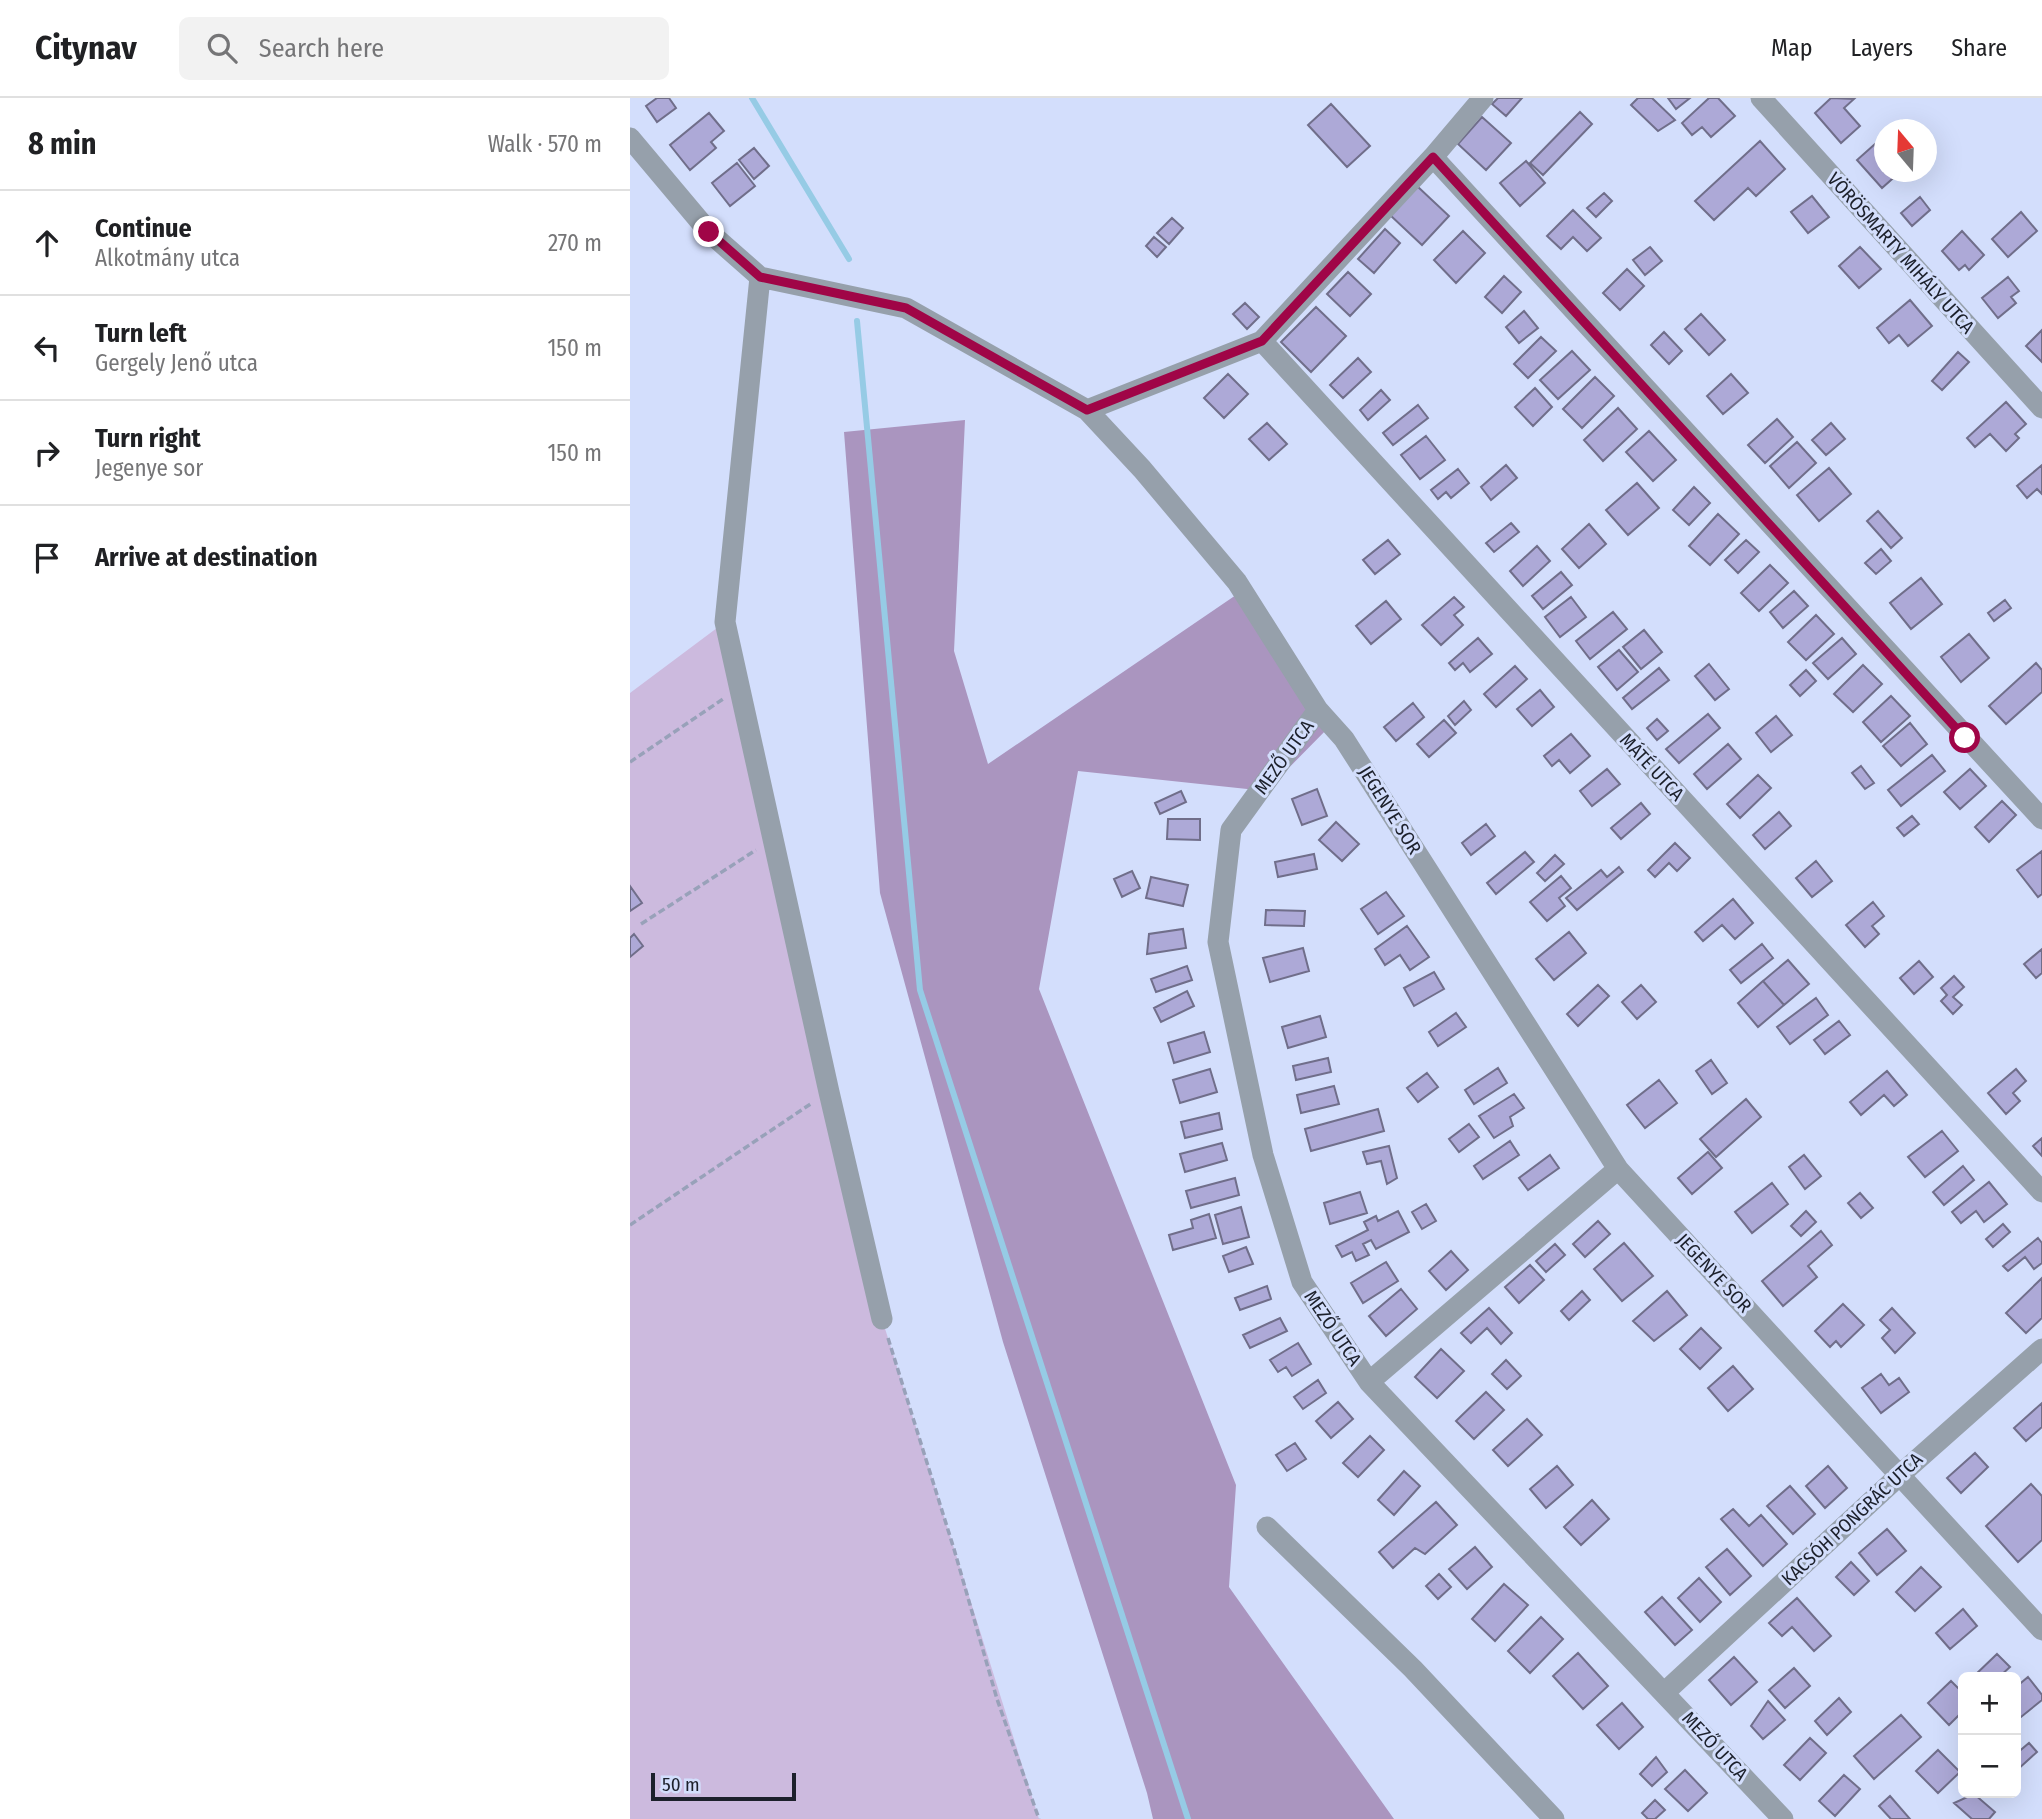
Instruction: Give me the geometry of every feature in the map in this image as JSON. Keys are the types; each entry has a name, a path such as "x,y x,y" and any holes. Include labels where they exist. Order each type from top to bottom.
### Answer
{"street":[{"path":"1087,410 1262,341 1433,157 1483,98"},
{"name":"VÖRÖSMARTY MIHÁLY UTCA","path":"1761,98 2042,408"},
{"name":"JEGENYE SOR","path":"630,138 709,232 760,277 906,308 1087,410 1142,469 1237,582 1318,710 1344,739 1618,1169 2042,1630"},
{"path":"1433,157 2042,819"},
{"path":"760,277 725,622 882,1319"},
{"name":"MÁTÉ UTCA","path":"1262,341 2042,1192"},
{"name":"MEZŐ UTCA","path":"1318,710 1231,830 1218,942 1262,1155 1302,1282 1369,1382 1783,1819"},
{"path":"1369,1382 1618,1169"},
{"name":"KACSÓH PONGRÁC UTCA","path":"1665,1692 1900,1474 2042,1349"},
{"path":"1268,1527 1413,1669 1554,1819"}],"path":[{"path":"630,762 739,688"},
{"path":"641,923 773,839"},
{"path":"630,1225 829,1092"},
{"path":"882,1319 997,1699 1039,1819"}],"shaded area":[{"path":"965,420 954,651 988,764 1236,595 1334,722 1266,791 1078,771 1039,989 1236,1485 1229,1587 1394,1819 1153,1819 1003,1342 880,893 844,432"},
{"path":"725,622 882,1319 1039,1819 630,1819 630,693"}],"building":[{"path":"657,98 669,98 676,108 657,122 646,106"},
{"path":"1498,98 1522,98 1506,116 1492,104"},
{"path":"1638,98 1652,98 1675,120 1658,131 1631,105"},
{"path":"1668,98 1690,98 1676,109"},
{"path":"1709,98 1718,98 1735,116 1711,137 1702,127 1692,135 1682,123"},
{"path":"1831,98 1854,99 1844,108 1860,126 1841,143 1815,113"},
{"path":"1331,104 1370,146 1347,167 1308,125"},
{"path":"1580,112 1592,124 1543,175 1530,163"},
{"path":"709,113 724,131 711,142 716,148 690,170 670,145"},
{"path":"1482,117 1511,143 1486,170 1458,144"},
{"path":"1760,141 1785,169 1756,196 1748,188 1714,220 1695,201"},
{"path":"1874,145 1874,179 1857,160"},
{"path":"754,148 769,166 754,179 739,160"},
{"path":"1526,161 1545,183 1520,206 1500,183"},
{"path":"737,163 755,186 730,206 712,183"},
{"path":"1877,182 1889,182 1882,188"},
{"path":"1417,186 1449,216 1422,245 1390,215"},
{"path":"1604,193 1612,201 1596,217 1587,208"},
{"path":"1812,196 1829,217 1808,233 1791,212"},
{"path":"1920,197 1930,210 1912,226 1901,213"},
{"path":"1573,210 1601,238 1587,251 1573,237 1561,249 1547,236"},
{"path":"2021,212 2037,231 2008,257 1992,239"},
{"path":"1172,218 1183,228 1169,244 1157,233"},
{"path":"1385,229 1400,243 1374,273 1358,259"},
{"path":"1463,231 1485,253 1456,283 1434,260"},
{"path":"1962,231 1984,255 1969,270 1965,265 1959,270 1942,251"},
{"path":"1154,237 1166,247 1157,257 1146,246"},
{"path":"1650,247 1662,261 1645,275 1633,260"},
{"path":"1860,247 1881,269 1859,288 1839,266"},
{"path":"1627,269 1644,286 1620,310 1603,293"},
{"path":"1348,272 1371,294 1350,316 1327,294"},
{"path":"1504,276 1521,292 1502,313 1485,297"},
{"path":"2008,277 2019,291 2011,297 2016,303 1998,318 1982,298"},
{"path":"1910,300 1932,326 1908,346 1899,335 1889,343 1877,328"},
{"path":"1245,303 1259,317 1247,329 1233,314"},
{"path":"1316,307 1346,336 1311,372 1281,342"},
{"path":"1524,311 1538,328 1519,343 1506,327"},
{"path":"1701,314 1725,340 1709,355 1685,329"},
{"path":"2042,330 2042,362 2026,346"},
{"path":"1664,332 1682,351 1669,364 1651,345"},
{"path":"1541,337 1556,351 1528,378 1514,364"},
{"path":"1572,351 1590,370 1558,399 1540,380"},
{"path":"1958,352 1969,362 1942,390 1932,381"},
{"path":"1358,358 1371,372 1343,398 1330,385"},
{"path":"1228,374 1248,394 1224,418 1204,398"},
{"path":"1731,374 1748,393 1723,414 1707,396"},
{"path":"1595,377 1614,396 1582,428 1563,409"},
{"path":"1535,388 1552,407 1533,426 1515,407"},
{"path":"1381,390 1390,400 1368,420 1360,410"},
{"path":"2006,402 2026,424 2015,434 2019,438 2006,451 1990,434 1975,447 1967,438"},
{"path":"1418,405 1428,418 1393,445 1383,433"},
{"path":"1618,408 1637,429 1603,461 1584,440"},
{"path":"1777,419 1793,437 1765,463 1748,445"},
{"path":"1267,423 1287,444 1269,460 1249,439"},
{"path":"1831,423 1845,439 1826,455 1812,440"},
{"path":"1649,431 1676,460 1653,481 1626,452"},
{"path":"1426,436 1445,460 1420,479 1401,455"},
{"path":"1797,442 1816,463 1789,488 1770,466"},
{"path":"1506,465 1517,478 1491,500 1481,487"},
{"path":"2042,465 2042,494 2037,489 2027,498 2017,486"},
{"path":"1829,468 1851,494 1819,521 1797,495"},
{"path":"1458,469 1469,483 1451,498 1446,492 1438,499 1431,490"},
{"path":"1637,483 1659,508 1628,535 1606,510"},
{"path":"1694,487 1710,503 1689,525 1673,510"},
{"path":"1878,511 1902,538 1891,548 1867,521"},
{"path":"1718,514 1739,534 1710,565 1689,546"},
{"path":"1511,523 1519,532 1494,552 1486,543"},
{"path":"1589,524 1606,544 1579,568 1562,549"},
{"path":"1388,540 1400,554 1375,574 1363,560"},
{"path":"1746,540 1759,552 1738,573 1725,560"},
{"path":"1537,546 1550,561 1523,586 1510,571"},
{"path":"1881,549 1891,561 1876,574 1865,563"},
{"path":"1770,565 1788,583 1759,611 1741,593"},
{"path":"1561,572 1572,585 1543,609 1532,596"},
{"path":"1921,578 1942,604 1911,629 1890,603"},
{"path":"1794,591 1808,606 1783,628 1770,612"},
{"path":"1454,597 1464,607 1454,615 1463,625 1441,645 1422,625"},
{"path":"1571,597 1586,617 1560,637 1545,617"},
{"path":"2005,600 2011,608 1994,621 1988,613"},
{"path":"1386,601 1401,619 1371,644 1356,626"},
{"path":"1613,612 1627,629 1590,659 1576,641"},
{"path":"1816,615 1834,634 1806,660 1788,642"},
{"path":"1644,630 1662,652 1641,669 1623,647"},
{"path":"1969,634 1989,658 1961,682 1941,657"},
{"path":"1478,638 1492,654 1470,672 1463,663 1455,670 1449,663"},
{"path":"1842,638 1856,654 1828,679 1813,663"},
{"path":"1619,650 1638,672 1617,690 1598,667"},
{"path":"2036,663 2042,670 2042,692 2006,724 1989,706"},
{"path":"1709,664 1729,689 1715,700 1695,676"},
{"path":"1863,665 1882,684 1853,712 1834,694"},
{"path":"1515,666 1527,679 1496,707 1484,694"},
{"path":"1659,668 1669,680 1632,709 1623,698"},
{"path":"1806,670 1816,681 1800,696 1790,685"},
{"path":"1540,690 1554,707 1532,726 1517,709"},
{"path":"1891,696 1910,716 1881,742 1863,722"},
{"path":"1464,701 1471,710 1455,725 1448,716"},
{"path":"1413,703 1424,717 1396,741 1384,727"},
{"path":"1708,714 1720,728 1679,763 1666,749"},
{"path":"1776,716 1792,735 1771,752 1756,733"},
{"path":"1657,719 1668,731 1657,740 1647,728"},
{"path":"1444,720 1456,733 1429,757 1417,744"},
{"path":"1910,723 1927,744 1901,766 1883,746"},
{"path":"1571,734 1590,756 1570,773 1559,760 1552,766 1544,756"},
{"path":"1728,744 1741,759 1707,789 1694,774"},
{"path":"1932,755 1945,771 1901,806 1888,790"},
{"path":"1861,766 1874,783 1865,789 1852,773"},
{"path":"1607,769 1620,784 1592,806 1580,791"},
{"path":"1970,769 1986,786 1960,809 1944,792"},
{"path":"1758,775 1771,788 1740,818 1727,804"},
{"path":"1317,789 1327,816 1302,825 1292,799"},
{"path":"1181,791 1186,802 1160,814 1155,803"},
{"path":"2002,801 2016,815 1989,842 1975,827"},
{"path":"1641,803 1650,814 1621,839 1611,828"},
{"path":"1779,812 1791,826 1765,849 1753,835"},
{"path":"1912,816 1919,824 1904,836 1897,828"},
{"path":"1168,819 1200,819 1200,840 1167,839"},
{"path":"1336,822 1359,844 1342,861 1319,840"},
{"path":"1486,824 1495,836 1471,855 1462,843"},
{"path":"1675,843 1690,858 1677,871 1669,863 1655,877 1648,870"},
{"path":"2042,851 2042,894 2038,897 2017,870"},
{"path":"1525,852 1534,862 1496,894 1487,883"},
{"path":"1314,854 1317,869 1278,877 1275,862"},
{"path":"1555,855 1564,864 1545,881 1537,873"},
{"path":"1816,861 1832,881 1812,897 1796,878"},
{"path":"1619,867 1623,872 1577,910 1566,898 1601,870 1607,877"},
{"path":"1132,871 1140,888 1122,897 1114,879"},
{"path":"1561,876 1571,888 1559,898 1565,906 1547,921 1530,902"},
{"path":"1151,877 1188,885 1183,906 1146,898"},
{"path":"630,886 642,903 630,911"},
{"path":"1386,892 1404,916 1378,934 1361,909"},
{"path":"1733,899 1753,923 1735,939 1722,925 1703,941 1695,932"},
{"path":"1873,902 1884,916 1872,926 1879,934 1865,947 1846,925"},
{"path":"1266,910 1305,911 1304,926 1265,925"},
{"path":"1407,926 1429,957 1410,970 1400,955 1385,965 1375,949"},
{"path":"1183,929 1186,948 1147,954 1149,934"},
{"path":"1569,932 1586,953 1554,980 1536,959"},
{"path":"634,934 643,946 630,957 630,938"},
{"path":"1762,944 1773,958 1741,983 1730,970"},
{"path":"1303,948 1309,971 1270,982 1263,958"},
{"path":"2042,949 2042,973 2036,978 2024,964"},
{"path":"1788,960 1809,984 1784,1005 1763,981"},
{"path":"1919,961 1933,977 1914,994 1900,978"},
{"path":"1187,966 1192,980 1156,992 1151,979"},
{"path":"1434,972 1444,989 1414,1006 1404,988"},
{"path":"1954,976 1964,987 1953,997 1962,1005 1953,1014 1941,1001 1947,995 1941,988"},
{"path":"1763,981 1784,1005 1758,1027 1738,1003"},
{"path":"1598,985 1609,996 1578,1026 1567,1014"},
{"path":"1641,985 1656,1002 1637,1019 1622,1002"},
{"path":"1187,991 1194,1006 1161,1022 1154,1008"},
{"path":"1816,998 1828,1015 1790,1044 1777,1027"},
{"path":"1456,1013 1466,1027 1438,1046 1429,1032"},
{"path":"1320,1016 1326,1037 1288,1048 1282,1027"},
{"path":"1839,1021 1850,1035 1825,1054 1814,1040"},
{"path":"1204,1032 1210,1052 1174,1063 1168,1043"},
{"path":"1328,1058 1331,1072 1296,1080 1293,1066"},
{"path":"1711,1060 1727,1083 1712,1094 1696,1071"},
{"path":"1498,1068 1507,1083 1474,1104 1465,1090"},
{"path":"1210,1069 1217,1092 1180,1103 1173,1080"},
{"path":"2016,1069 2026,1081 2013,1093 2020,1101 2006,1114 1988,1093"},
{"path":"1887,1071 1907,1095 1894,1106 1884,1095 1861,1115 1850,1102"},
{"path":"1427,1073 1438,1087 1418,1102 1407,1088"},
{"path":"1659,1080 1677,1103 1645,1128 1627,1105"},
{"path":"1334,1086 1339,1104 1301,1113 1297,1095"},
{"path":"1514,1094 1524,1108 1510,1117 1513,1126 1494,1138 1479,1116"},
{"path":"1746,1099 1761,1117 1716,1157 1700,1139"},
{"path":"1378,1109 1384,1131 1311,1151 1305,1129"},
{"path":"1219,1113 1222,1129 1185,1138 1181,1122"},
{"path":"1469,1124 1479,1137 1459,1152 1449,1139"},
{"path":"1942,1131 1958,1151 1925,1177 1908,1157"},
{"path":"2042,1138 2042,1156 2033,1146"},
{"path":"1510,1141 1519,1155 1483,1179 1474,1166"},
{"path":"1222,1143 1227,1160 1185,1172 1180,1154"},
{"path":"1389,1146 1397,1178 1387,1184 1381,1161 1367,1164 1363,1152"},
{"path":"1708,1152 1722,1168 1692,1194 1678,1178"},
{"path":"1550,1155 1559,1168 1528,1190 1519,1178"},
{"path":"1804,1155 1821,1176 1805,1189 1789,1167"},
{"path":"1963,1166 1974,1180 1944,1205 1933,1192"},
{"path":"1235,1178 1239,1195 1191,1208 1186,1191"},
{"path":"1989,1182 2007,1204 1984,1222 1976,1211 1961,1223 1952,1212"},
{"path":"1772,1183 1788,1204 1752,1233 1735,1212"},
{"path":"1360,1192 1367,1213 1330,1224 1324,1203"},
{"path":"1860,1193 1873,1208 1861,1218 1848,1203"},
{"path":"1426,1204 1436,1221 1422,1229 1412,1212"},
{"path":"1241,1207 1249,1237 1223,1244 1215,1215"},
{"path":"1398,1211 1409,1232 1376,1249 1371,1240 1363,1244 1369,1255 1356,1261 1352,1252 1342,1257 1336,1246 1368,1230 1364,1222 1376,1216 1378,1221"},
{"path":"1806,1211 1816,1222 1801,1236 1791,1226"},
{"path":"1209,1214 1216,1238 1173,1250 1169,1235 1193,1228 1191,1220"},
{"path":"1598,1221 1610,1234 1585,1257 1573,1244"},
{"path":"2003,1224 2010,1232 1993,1247 1986,1239"},
{"path":"1821,1231 1832,1245 1808,1266 1817,1277 1783,1306 1762,1281"},
{"path":"2038,1238 2042,1243 2042,1263 2034,1269 2025,1257 2008,1271 2003,1266"},
{"path":"1624,1243 1653,1276 1622,1301 1594,1269"},
{"path":"1555,1244 1565,1255 1546,1272 1536,1261"},
{"path":"1246,1247 1253,1264 1229,1272 1223,1256"},
{"path":"1451,1251 1468,1270 1446,1290 1429,1271"},
{"path":"1386,1262 1398,1281 1363,1303 1351,1283"},
{"path":"1530,1265 1544,1280 1519,1303 1505,1287"},
{"path":"2042,1278 2042,1318 2026,1333 2006,1313"},
{"path":"1267,1286 1271,1299 1240,1310 1235,1298"},
{"path":"1401,1289 1417,1309 1386,1336 1369,1316"},
{"path":"1582,1291 1590,1300 1569,1320 1561,1311"},
{"path":"1667,1291 1687,1315 1654,1341 1633,1321"},
{"path":"1843,1304 1864,1325 1841,1347 1836,1341 1830,1347 1815,1331"},
{"path":"1489,1308 1512,1333 1501,1344 1487,1328 1471,1343 1461,1333"},
{"path":"1892,1308 1915,1333 1895,1353 1882,1338 1890,1330 1880,1320"},
{"path":"1280,1318 1287,1331 1250,1348 1243,1335"},
{"path":"1701,1328 1721,1348 1700,1369 1680,1349"},
{"path":"1298,1343 1311,1364 1292,1376 1286,1367 1278,1372 1270,1360"},
{"path":"1441,1349 1464,1371 1437,1398 1415,1377"},
{"path":"1506,1360 1521,1376 1507,1389 1492,1374"},
{"path":"1733,1366 1753,1389 1728,1411 1708,1388"},
{"path":"1881,1374 1889,1385 1899,1378 1909,1392 1881,1413 1862,1388"},
{"path":"1318,1380 1326,1393 1303,1409 1294,1397"},
{"path":"1486,1392 1504,1410 1474,1439 1456,1421"},
{"path":"1338,1402 1353,1419 1331,1438 1316,1421"},
{"path":"2042,1403 2042,1427 2026,1441 2014,1428"},
{"path":"1527,1419 1542,1435 1508,1466 1493,1450"},
{"path":"1370,1436 1384,1450 1358,1477 1343,1463"},
{"path":"1295,1443 1306,1459 1287,1471 1276,1455"},
{"path":"1975,1453 1988,1467 1961,1493 1947,1478"},
{"path":"1557,1466 1573,1485 1546,1508 1530,1489"},
{"path":"1828,1466 1847,1488 1825,1508 1806,1486"},
{"path":"1404,1471 1420,1486 1394,1515 1378,1500"},
{"path":"2031,1484 2042,1496 2042,1540 2018,1562 1986,1526"},
{"path":"1790,1486 1815,1514 1793,1534 1767,1506"},
{"path":"1592,1500 1609,1519 1581,1545 1564,1527"},
{"path":"1436,1502 1457,1525 1425,1554 1415,1548 1393,1568 1379,1552"},
{"path":"1733,1509 1749,1526 1761,1515 1787,1544 1763,1566 1721,1519"},
{"path":"1887,1529 1906,1551 1877,1575 1859,1553"},
{"path":"1475,1547 1492,1567 1467,1589 1449,1569"},
{"path":"1727,1549 1751,1576 1730,1595 1706,1567"},
{"path":"1851,1562 1869,1581 1854,1595 1836,1577"},
{"path":"1921,1567 1941,1587 1915,1611 1896,1592"},
{"path":"1439,1574 1451,1587 1438,1599 1426,1586"},
{"path":"1699,1578 1721,1602 1700,1622 1678,1598"},
{"path":"1504,1584 1528,1605 1495,1641 1472,1619"},
{"path":"1662,1597 1692,1630 1675,1645 1645,1612"},
{"path":"1797,1598 1831,1636 1814,1651 1792,1627 1782,1636 1769,1623"},
{"path":"1963,1609 1977,1626 1950,1649 1936,1633"},
{"path":"1541,1617 1563,1639 1530,1673 1508,1651"},
{"path":"1578,1653 1608,1686 1583,1709 1553,1676"},
{"path":"1997,1654 2010,1667 2004,1672 1978,1672"},
{"path":"1734,1657 1757,1682 1731,1705 1709,1680"},
{"path":"1794,1668 1810,1686 1785,1708 1769,1690"},
{"path":"2028,1677 2042,1695 2042,1700 2021,1717 2021,1683"},
{"path":"1951,1681 1958,1688 1958,1716 1949,1725 1928,1703"},
{"path":"1839,1698 1851,1712 1827,1735 1815,1721"},
{"path":"1768,1701 1785,1720 1763,1739 1751,1726"},
{"path":"1622,1703 1643,1727 1619,1749 1597,1725"},
{"path":"1901,1715 1921,1737 1874,1779 1854,1756"},
{"path":"1810,1738 1826,1753 1800,1780 1784,1765"},
{"path":"2029,1743 2037,1752 2021,1766 2021,1750"},
{"path":"1938,1750 1958,1770 1958,1774 1938,1793 1916,1771"},
{"path":"1656,1757 1667,1772 1652,1786 1640,1774"},
{"path":"1685,1770 1707,1793 1688,1811 1665,1789"},
{"path":"1844,1775 1860,1789 1835,1816 1819,1801"},
{"path":"1890,1796 1910,1819 1891,1819 1879,1806"},
{"path":"1965,1798 1979,1798 1995,1812 1989,1819 1972,1819 1954,1803"},
{"path":"1655,1800 1665,1810 1655,1819 1648,1819 1642,1813"}],"waterway":[{"path":"752,98 849,259"},
{"path":"857,321 920,990 1188,1819"}],"route":[{"path":"709,232 760,277 906,308 1087,410 1262,341 1433,157 1965,738"}]}
